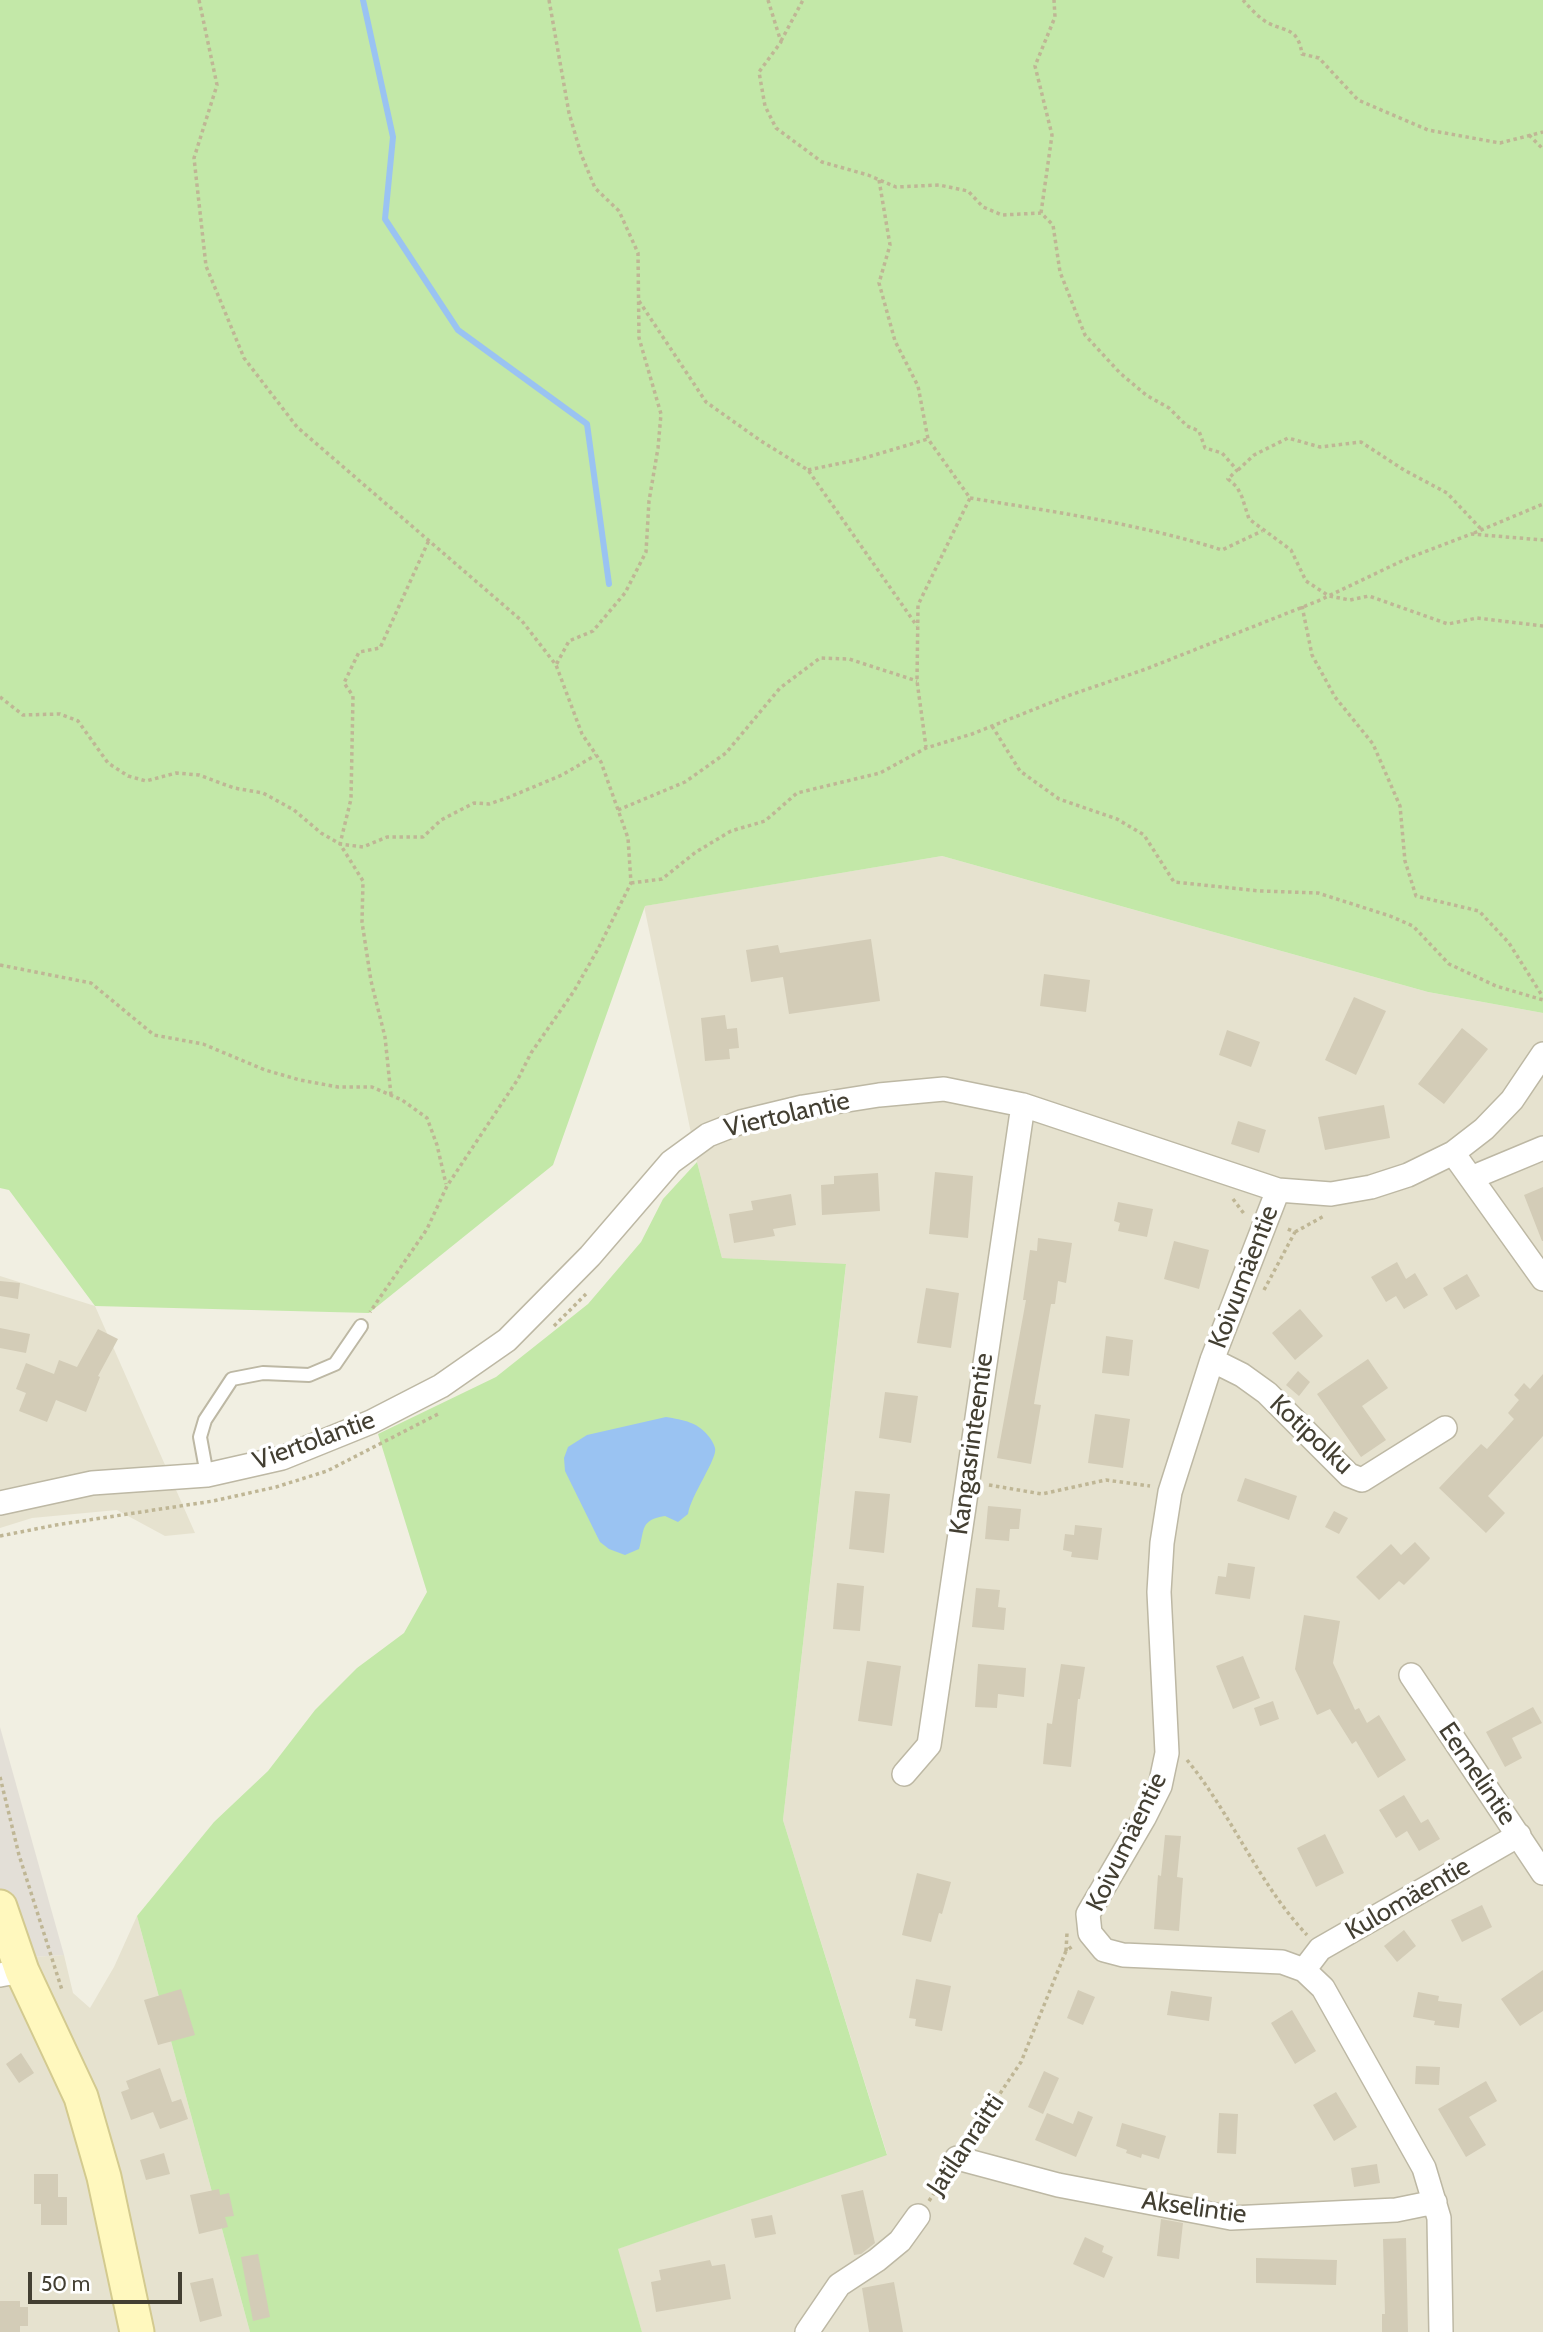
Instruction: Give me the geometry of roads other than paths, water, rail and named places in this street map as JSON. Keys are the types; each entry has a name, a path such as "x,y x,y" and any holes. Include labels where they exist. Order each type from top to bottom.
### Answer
{"main road":[{"path":"0,1907 11,1973 81,2097 104,2177 137,2332"}],"street":[{"name":"Viertolantie","path":"0,1503 92,1483 208,1475 282,1458 371,1422 441,1385 507,1340 590,1256 671,1162 708,1135 741,1122 803,1107 879,1095 944,1089 1023,1105 1278,1190 1331,1194 1371,1187 1408,1175 1453,1153 1484,1129 1512,1100 1543,1054"},
{"name":"Kangasrinteentie","path":"904,1774 929,1745 1023,1105"},
{"path":"1471,1178 1543,1148"},
{"path":"1453,1153 1543,1279"},
{"name":"Koivumäentie","path":"1278,1190 1212,1360 1170,1492 1161,1543 1159,1592 1167,1753 1160,1786 1079,1932 1104,1950 1123,1955 1270,1960 1304,1970 1323,1988 1424,2168 1439,2218 1441,2332"},
{"name":"Kotipolku","path":"1212,1360 1242,1375 1268,1393 1349,1475 1362,1480 1445,1428"},
{"name":"Eemelintie","path":"1411,1675 1543,1873"},
{"name":"Kulomäentie","path":"1304,1970 1320,1949 1519,1835"},
{"name":"Akselintie","path":"957,2158 1058,2185 1231,2218 1396,2210 1435,2202"},
{"name":"Jatilanraitti","path":"807,2332 839,2285 900,2241 918,2216"}],"lane":[{"path":"208,1475 200,1437 205,1420 232,1379 263,1373 309,1375 335,1364 360,1326"}],"water":[{"path":"666,1417 701,1428 712,1441 715,1453 688,1514 678,1522 665,1516 651,1520 645,1526 639,1549 625,1555 600,1542 565,1471 564,1458 568,1447 587,1435"}],"waterway":[{"path":"363,0 393,137 385,219 458,330 587,424 609,584"}]}
